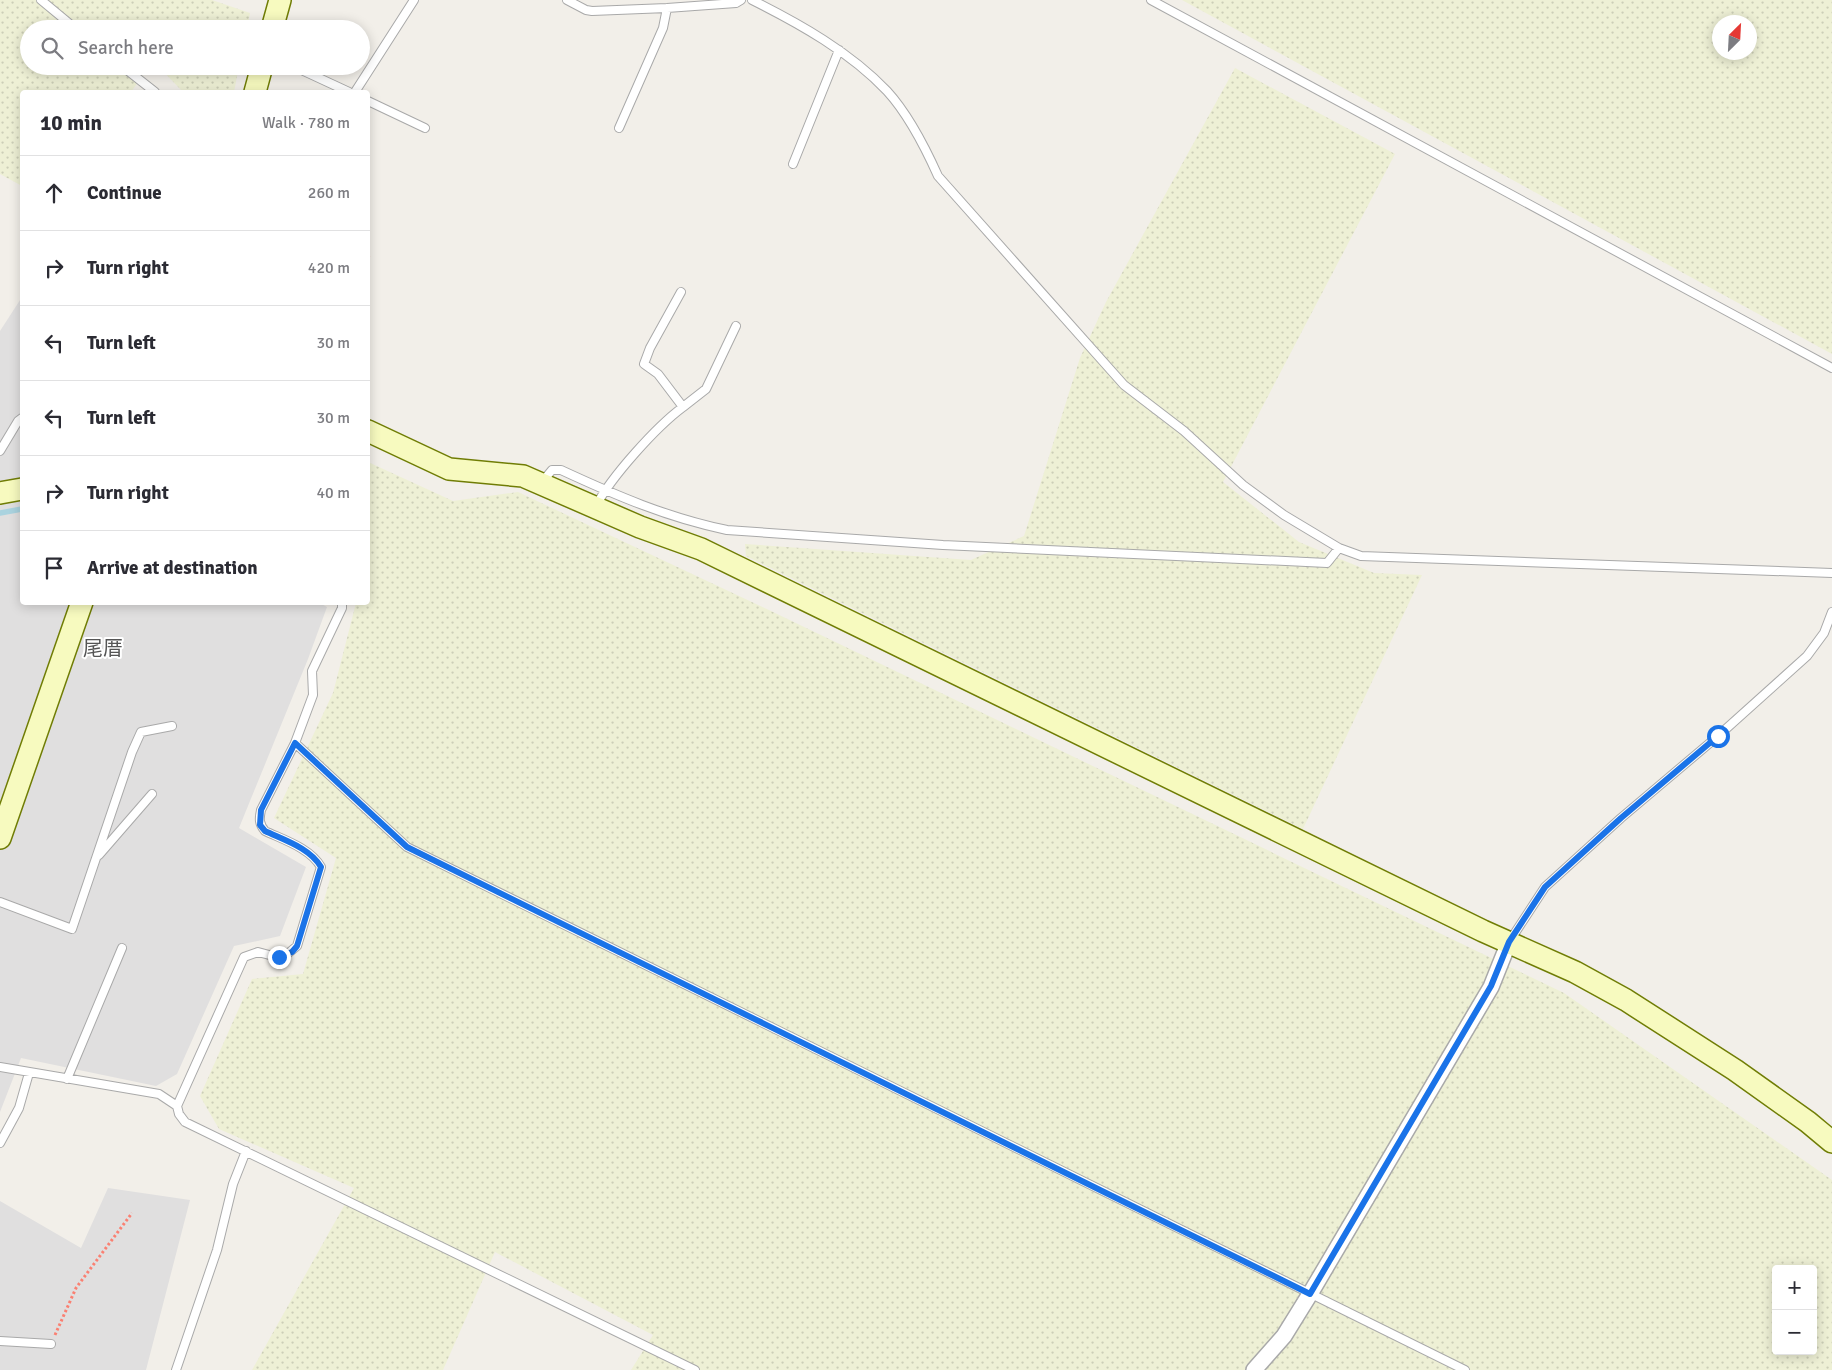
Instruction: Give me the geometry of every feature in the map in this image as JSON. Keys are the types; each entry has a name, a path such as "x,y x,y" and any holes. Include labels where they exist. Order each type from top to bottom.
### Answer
{"street":[{"path":"274,20 278,1"},
{"path":"256,90 260,75"},
{"path":"370,432 449,469 513,473 540,484 600,499 1483,931 1576,972 1626,1000 1734,1070 1808,1122 1832,1142"},
{"path":"0,493 20,489"},
{"path":"0,838 81,605"},
{"path":"1254,1370 1284,1336 1310,1294 1491,986 1509,942"}],"lane":[{"path":"41,0 65,20"},
{"path":"370,67 414,0"},
{"path":"567,0 586,10 592,11 736,3 741,0"},
{"path":"752,0 785,17 839,50 888,92 926,149 938,176 1124,385 1184,431 1243,485 1284,515 1339,548 1360,556 1832,573"},
{"path":"1150,0 1832,368"},
{"path":"619,128 663,28 668,8"},
{"path":"793,164 839,50"},
{"path":"133,75 152,90"},
{"path":"313,75 345,90"},
{"path":"355,90 365,75"},
{"path":"370,102 425,128"},
{"path":"681,292 650,348 644,364 658,374 683,407"},
{"path":"600,499 668,418 706,389 736,326"},
{"path":"0,451 20,420"},
{"path":"600,499 627,500 696,524 727,530 943,546 1327,563 1339,548"},
{"path":"342,605 312,671 313,695 295,743 261,810 260,825 265,831 308,852 321,867 297,946 285,956 273,956 258,952 244,958 177,1106 179,1114 184,1122 695,1370"},
{"path":"1509,942 1545,887 1807,656 1824,634 1832,612"},
{"path":"0,902 72,929 141,732 172,726"},
{"path":"295,743 407,847 1465,1370"},
{"path":"96,858 152,794"},
{"path":"67,1079 122,948"},
{"path":"0,1066 29,1073 159,1094 177,1106"},
{"path":"0,1143 19,1108 29,1073"},
{"path":"176,1370 217,1250 234,1184 246,1151"},
{"path":"0,1341 51,1344"}],"path":[{"path":"51,1344 76,1288 132,1213"}],"shaded area":[{"path":"20,300 20,605 323,605 327,607 308,659 239,828 306,867 280,936 234,946 177,1074 156,1086 21,1058 0,1112 0,331"},
{"path":"108,1188 190,1200 146,1370 0,1370 0,1201 81,1248"}],"green space":[{"path":"0,0 212,0 250,13 249,20 20,20 20,75 143,75 132,90 20,90 20,185 0,174"},
{"path":"1182,0 1832,0 1832,354"},
{"path":"1235,68 1395,154 1223,482 1299,542 1374,573 1422,575 1303,829 746,556 745,544 971,560 1024,536 1080,358 1106,302"},
{"path":"167,75 237,75 234,90 181,90"},
{"path":"370,463 453,501 518,492 773,612 1564,993 1832,1180 1832,1370 631,1370 653,1335 495,1252 443,1370 252,1370 354,1188 219,1129 200,1096 252,979 303,974 336,858 274,818 333,693 355,605 370,605"}],"waterway":[{"path":"0,513 20,509"}],"district":[{"name":"尾厝","path":"103,648"}],"route":[{"path":"279,957 292,952 297,946 321,867 308,852 265,831 260,825 261,810 295,743 407,847 1310,1294 1491,986 1509,942 1545,887 1621,818 1718,736"}]}
